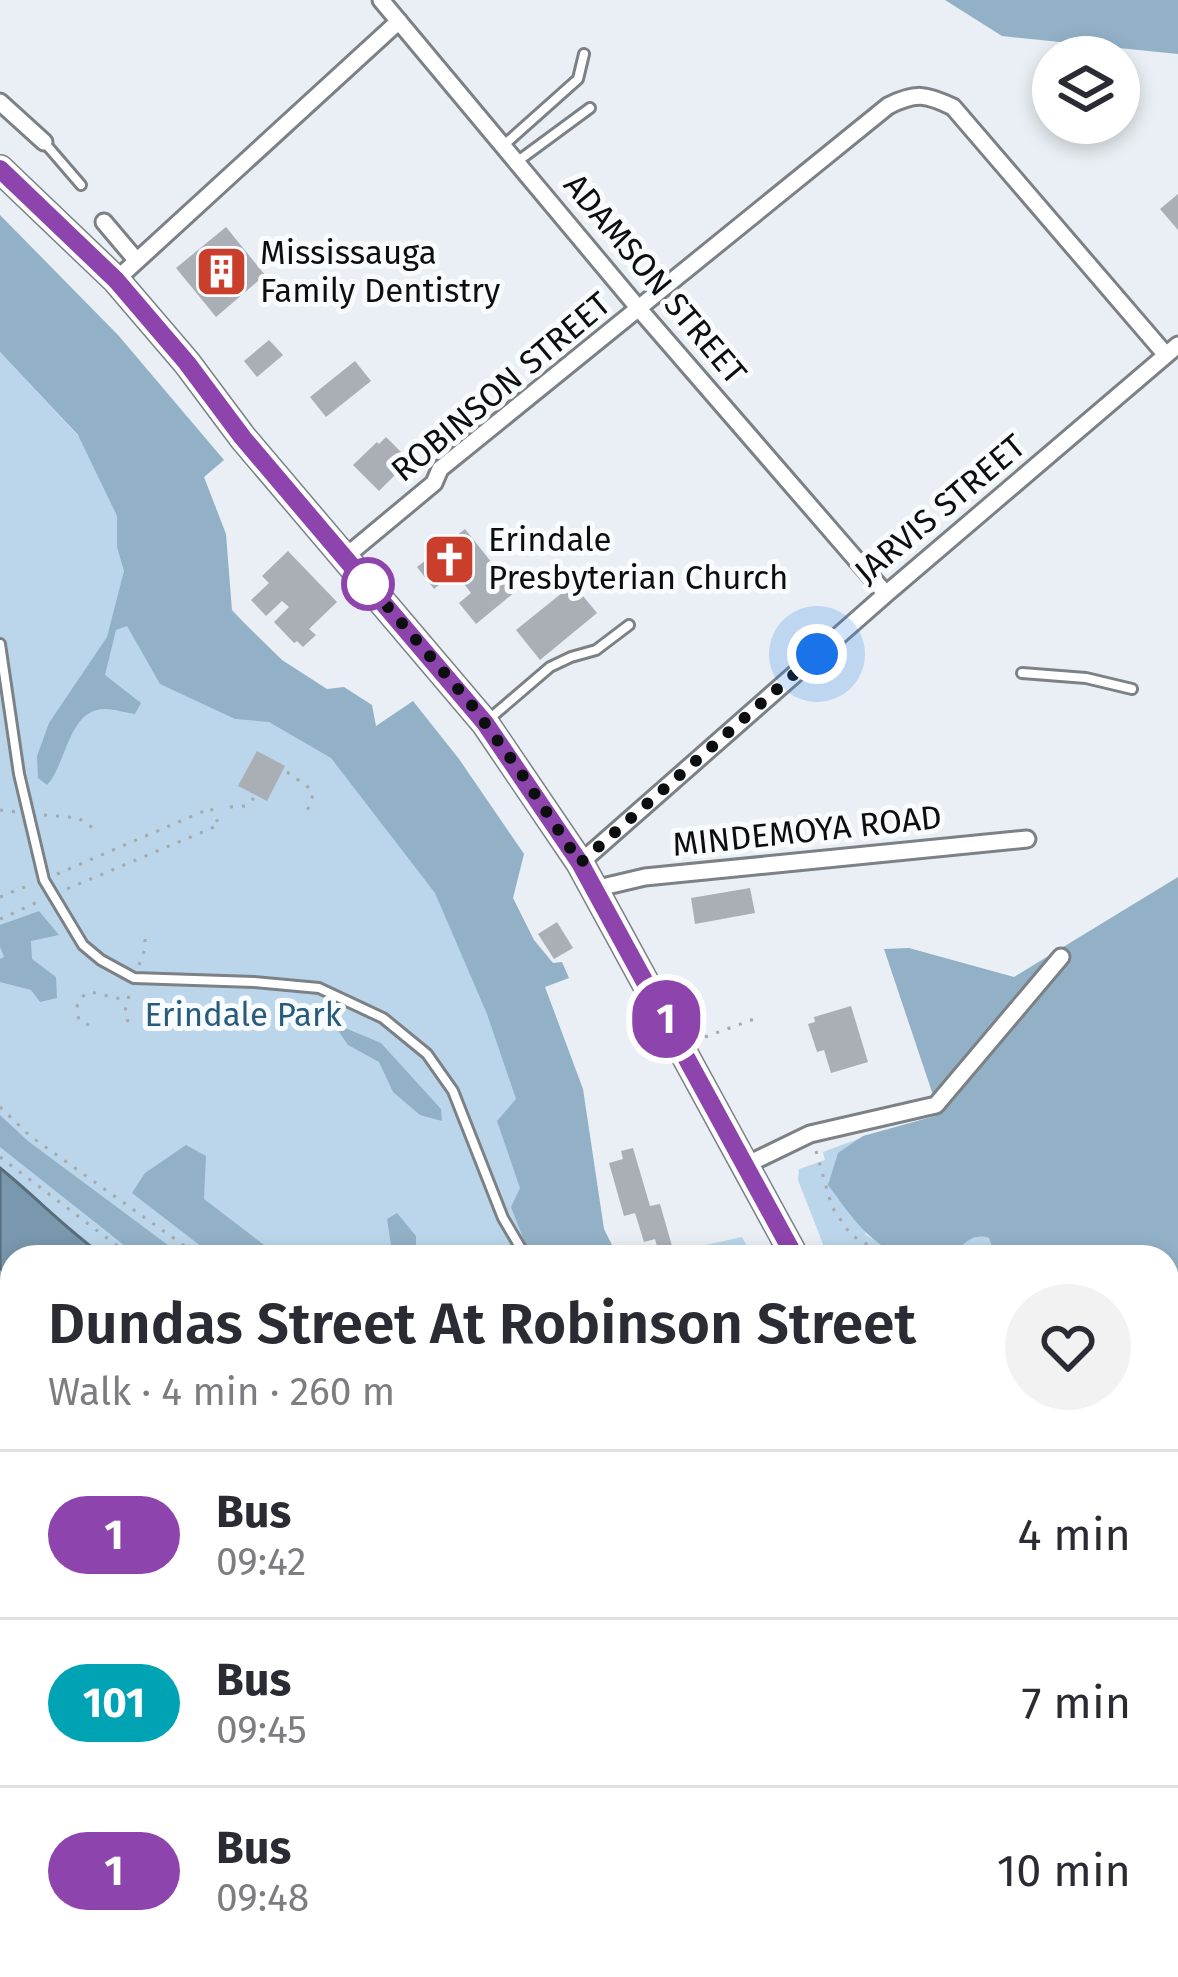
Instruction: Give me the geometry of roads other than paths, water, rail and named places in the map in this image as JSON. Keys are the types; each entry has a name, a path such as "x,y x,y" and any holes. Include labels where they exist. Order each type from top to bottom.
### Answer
{"main road":[{"path":"0,169 116,280 485,723 580,863 786,1245"}],"street":[{"name":"ADAMSON STREET","path":"381,0 886,594"},
{"path":"116,280 399,21"},
{"name":"ROBINSON STREET","path":"345,557 434,483 440,469 905,97 925,95 953,107 1172,350"},
{"path":"0,102 44,142"},
{"path":"104,222 137,261"},
{"name":"JARVIS STREET","path":"580,863 1172,350"},
{"name":"MINDEMOYA ROAD","path":"594,890 645,878 1027,839"},
{"path":"746,1165 810,1134 936,1105 1061,957"}],"lane":[{"path":"503,146 578,79 584,53"},
{"path":"517,162 590,108"},
{"path":"44,142 81,185"},
{"path":"485,723 550,667 596,650 629,625"},
{"path":"0,644 27,813 44,880 85,947 134,978 319,988 383,1018 428,1054 453,1091 503,1218 519,1245"},
{"path":"1022,673 1086,678 1132,689"}],"place":[{"name":"Mississauga Family Dentistry","path":"221,272"},
{"name":"Erindale Presbyterian Church","path":"449,559"}],"park label":[{"name":"Erindale Park","path":"243,1015"}]}
